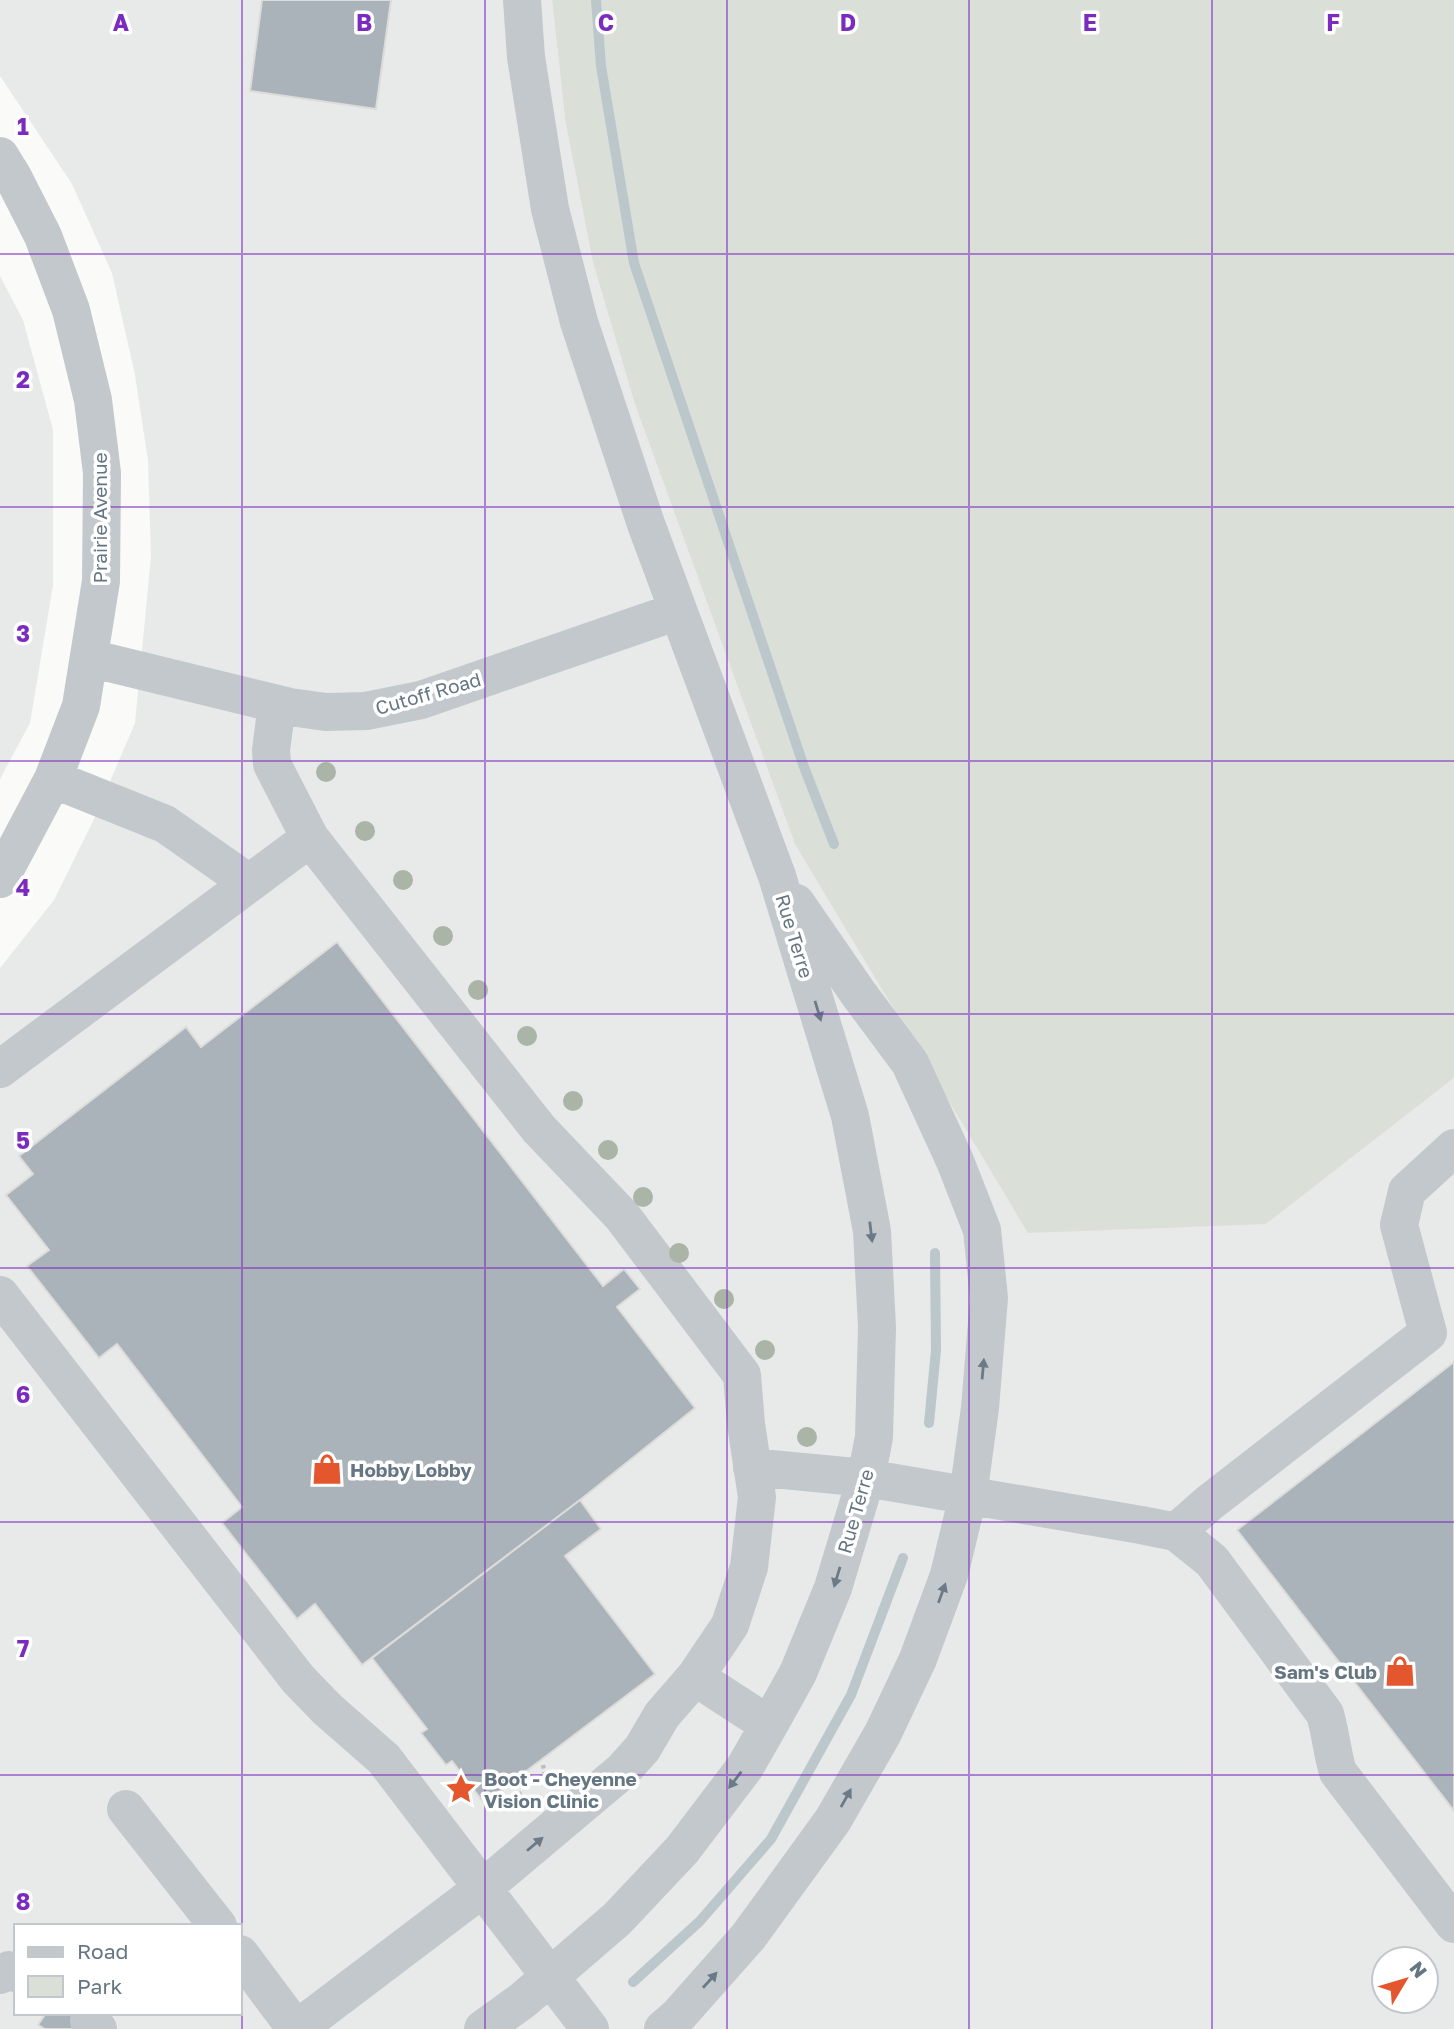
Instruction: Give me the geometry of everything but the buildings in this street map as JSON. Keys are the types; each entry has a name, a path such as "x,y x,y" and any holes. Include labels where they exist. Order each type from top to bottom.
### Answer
{"street":[{"path":"522,0 528,69 550,209 579,322 646,524 777,876"},
{"name":"Prairie Avenue","path":"0,156 43,236 71,310 93,400 102,473 101,581 81,706 53,779 0,879"},
{"name":"Cutoff Road","path":"89,658 277,704 326,712 366,711 421,700 678,611"},
{"path":"242,1957 296,2029 483,1888 622,1771 642,1748 662,1715 695,1677 730,1625 749,1567 757,1497 743,1375 622,1216 539,1129 310,838 272,764 271,750 277,704"},
{"path":"53,779 165,824 249,883"},
{"path":"0,1069 310,838"},
{"name":"Rue Terre","path":"483,2029 523,2000 617,1919 682,1850 745,1767 798,1673 833,1588 866,1478 874,1437 877,1328 872,1231 850,1116 777,876"},
{"name":"Rue Terre","path":"663,2029 678,2016 748,1937 833,1821 883,1733 918,1659 949,1575 968,1496 980,1408 989,1298 982,1230 955,1161 910,1063 777,876"},
{"path":"1176,1532 1209,1503 1427,1333 1399,1225 1407,1191 1454,1148"},
{"path":"0,1295 298,1679 327,1709 384,1759 590,2029"},
{"path":"752,1467 866,1478 1176,1532 1212,1561 1325,1714 1338,1772 1454,1924"},
{"path":"695,1677 769,1725"},
{"path":"126,1809 216,1924"}],"shaded area":[{"path":"0,0 552,0 565,118 1266,1224 1454,1078 1454,2029 0,2029 0,968 54,900 94,819 135,723 151,556 148,461 135,375 112,273 72,184 0,76"},
{"path":"0,276 23,320 53,430 53,585 30,723 0,779"}],"green space":[{"path":"552,0 1454,0 1454,1078 1266,1224 1028,1233 795,844 635,404 593,262 565,118"}],"waterway":[{"path":"596,0 601,66 634,263 804,767 834,844"},
{"path":"929,1423 936,1350 935,1253"},
{"path":"633,1982 700,1921 771,1839 851,1695 903,1558"}],"place":[{"name":"Hobby Lobby","path":"327,1469"},
{"name":"Sam's Club","path":"1400,1671"},
{"name":"Boot - Cheyenne Vision Clinic","path":"461,1789"}]}
